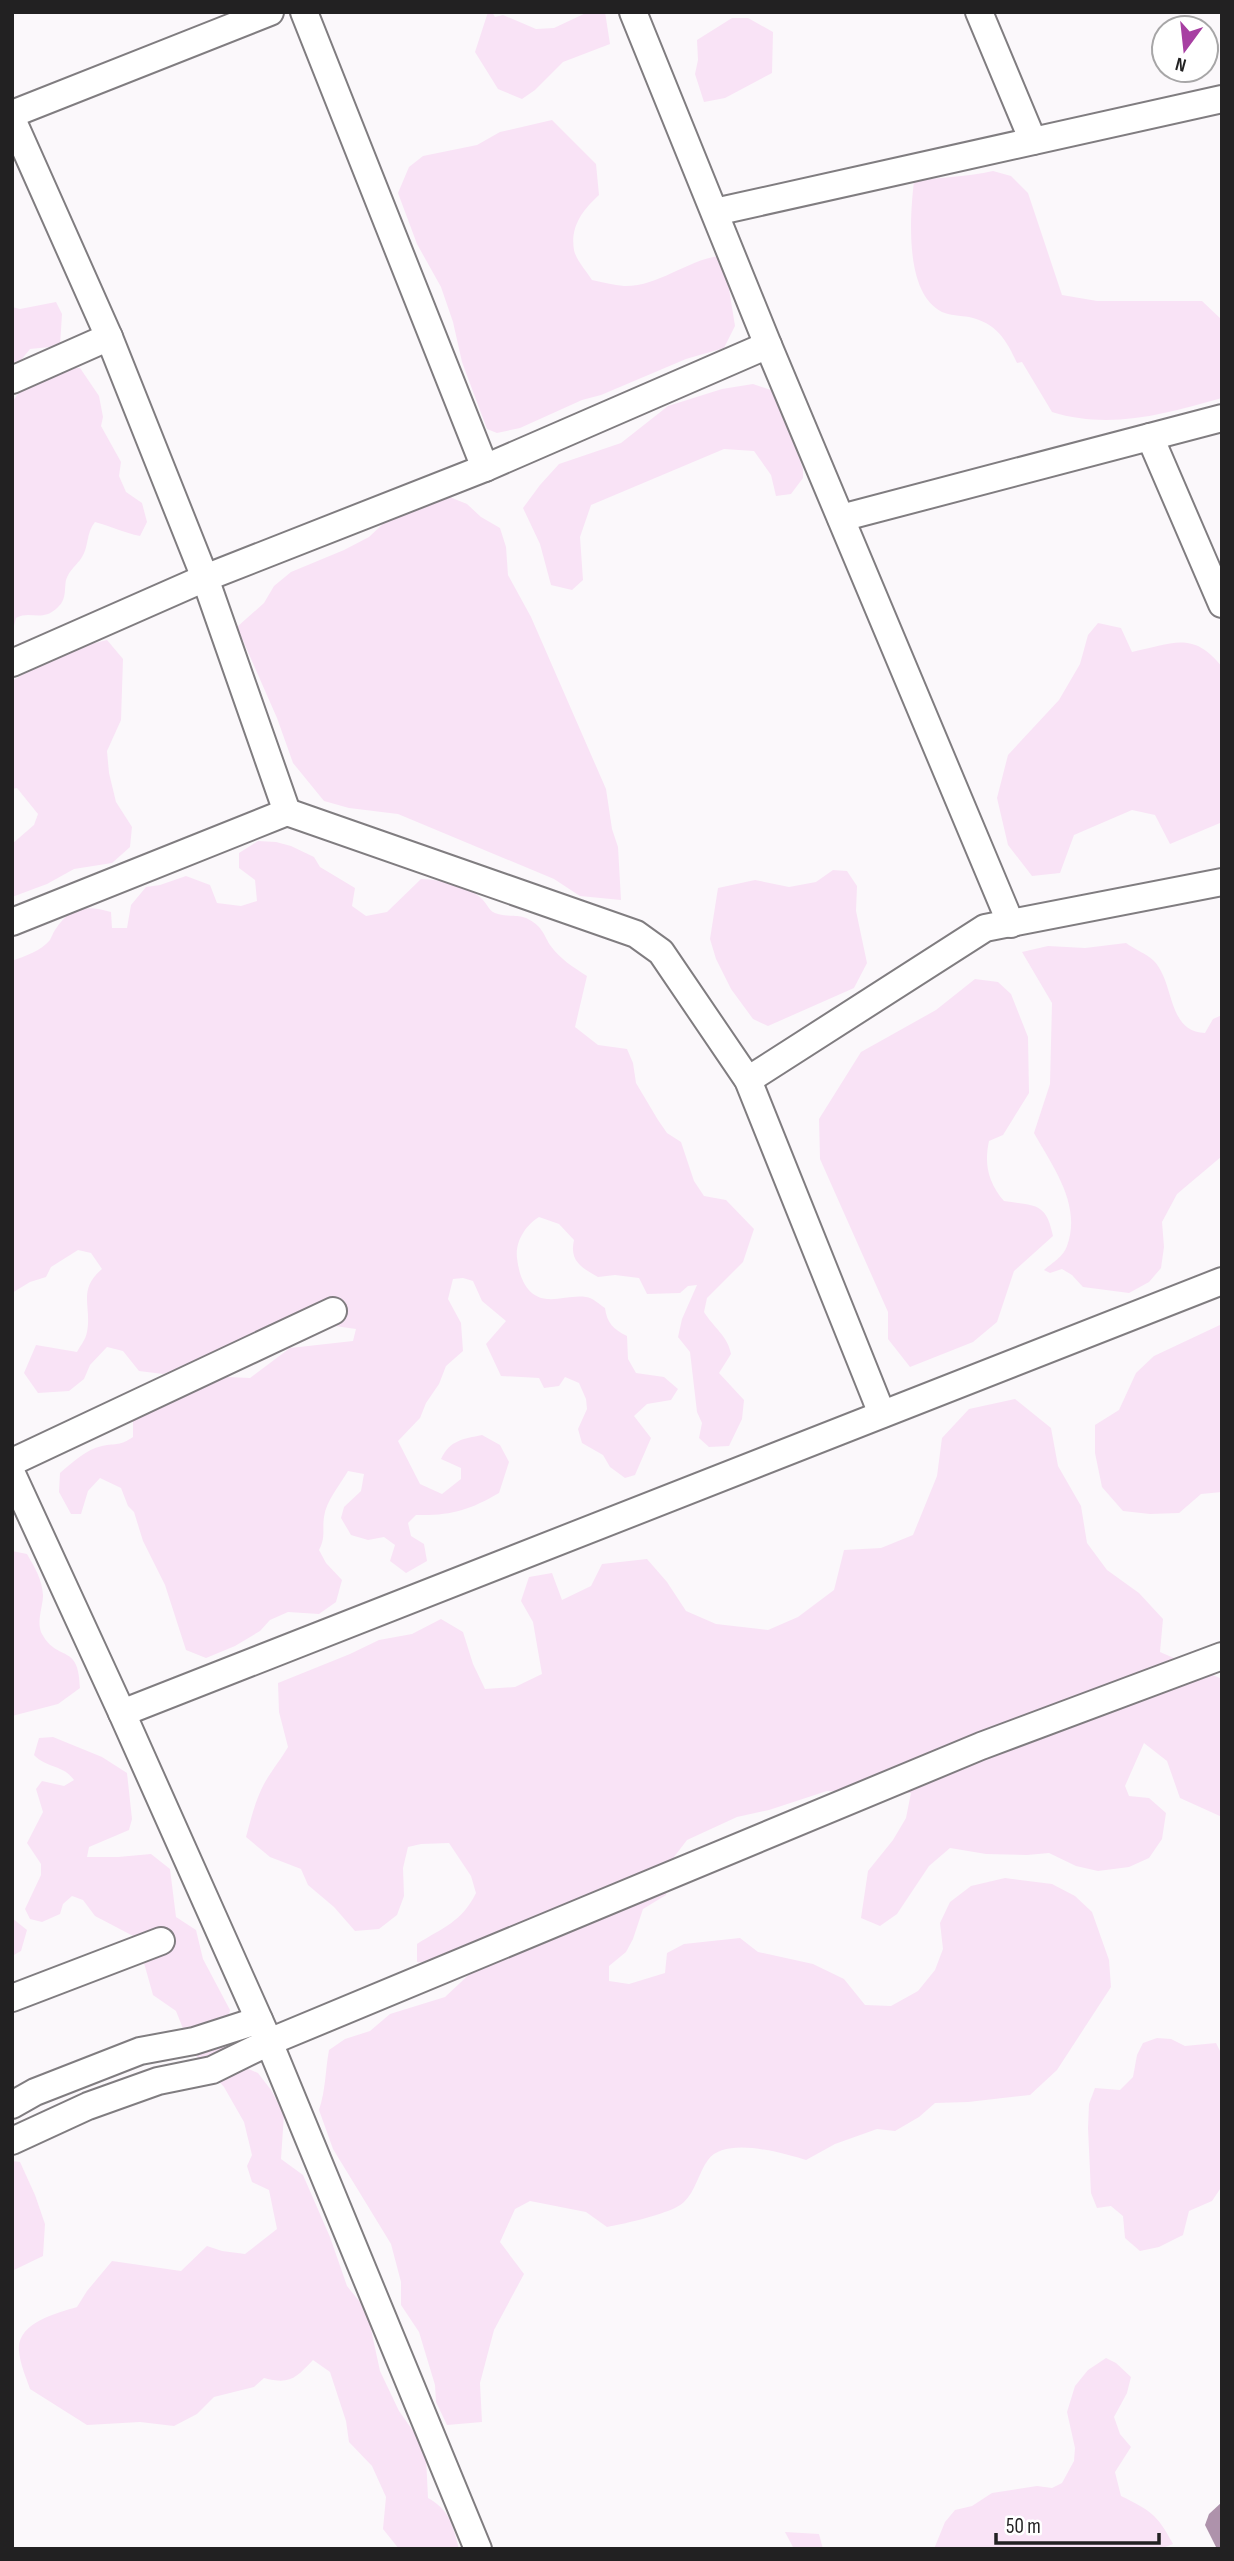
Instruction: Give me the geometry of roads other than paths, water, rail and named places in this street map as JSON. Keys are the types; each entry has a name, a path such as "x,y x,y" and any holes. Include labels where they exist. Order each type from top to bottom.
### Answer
{"street":[{"path":"270,12 12,117 109,337 205,579 288,812"},
{"path":"304,12 485,468"},
{"path":"633,12 768,345 1011,924"},
{"path":"979,12 1033,141"},
{"path":"715,212 1222,99"},
{"path":"12,380 109,337"},
{"path":"12,663 205,579 485,468 768,345"},
{"path":"841,518 1222,418"},
{"path":"1150,437 1222,604"},
{"path":"12,922 288,812 636,934 661,952 748,1080 882,1414"},
{"path":"748,1080 985,928 1222,882"},
{"path":"122,1713 1222,1281"},
{"path":"12,1462 333,1311"},
{"path":"12,1474 23,1525 122,1713 264,2031 478,2549"},
{"path":"264,2031 212,2070 158,2081 88,2106 17,2138 12,2106 35,2091 140,2051 264,2031 981,1746 1222,1656"},
{"path":"12,1998 161,1941"}]}
